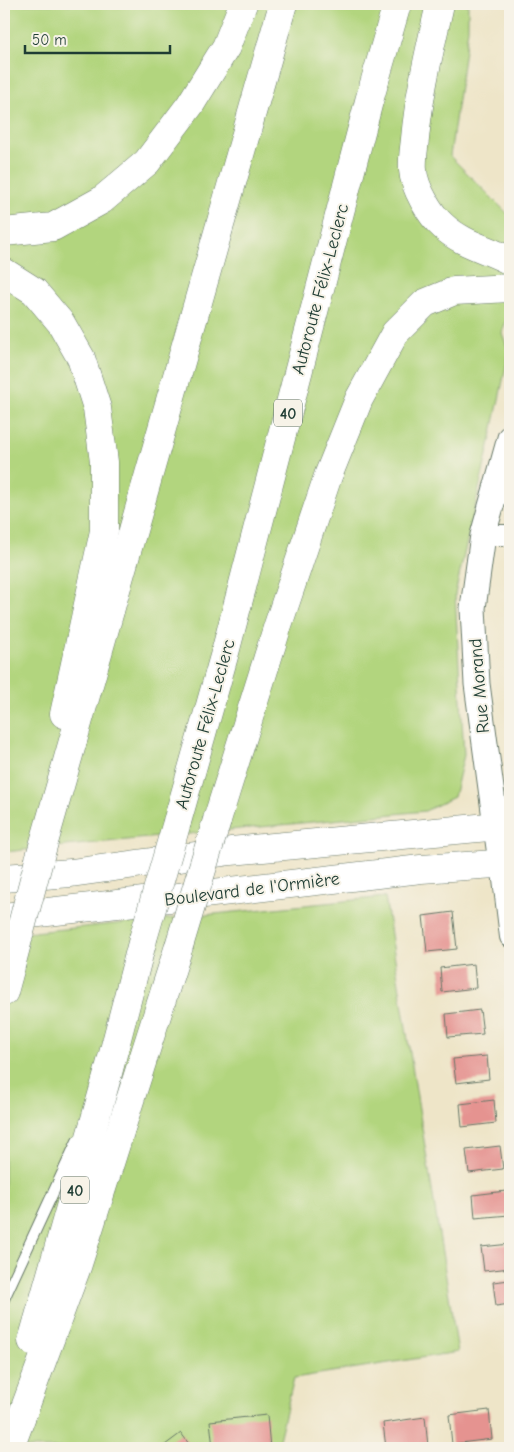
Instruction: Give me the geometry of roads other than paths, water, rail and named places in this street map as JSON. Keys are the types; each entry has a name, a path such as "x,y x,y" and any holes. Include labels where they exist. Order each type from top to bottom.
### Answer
{"main road":[{"path":"4,232 53,227 102,200 147,162 190,105 226,47 243,4"},
{"path":"4,992 39,860 283,4"},
{"name":"Autoroute Félix-Leclerc","path":"4,1441 228,639 369,101 397,4"},
{"path":"440,4 424,76 416,124 413,170 422,199 431,214 443,227 470,245 510,261"},
{"path":"4,272 34,291 61,323 82,358 97,408 104,462 104,531 43,810 39,860"},
{"path":"28,1448 77,1267 278,625 328,476 359,399 395,334 425,304 454,291 510,288"},
{"path":"4,878 71,873 231,851 504,825"},
{"name":"Boulevard de l'Ormière","path":"4,917 421,869 506,863"},
{"path":"10,1448 77,1267"}],"street":[{"name":"Rue Morand","path":"510,438 483,536 474,608 477,684 491,796 504,825 510,937"},
{"path":"483,536 510,535"}],"lane":[{"path":"4,1299 106,1077"}]}
